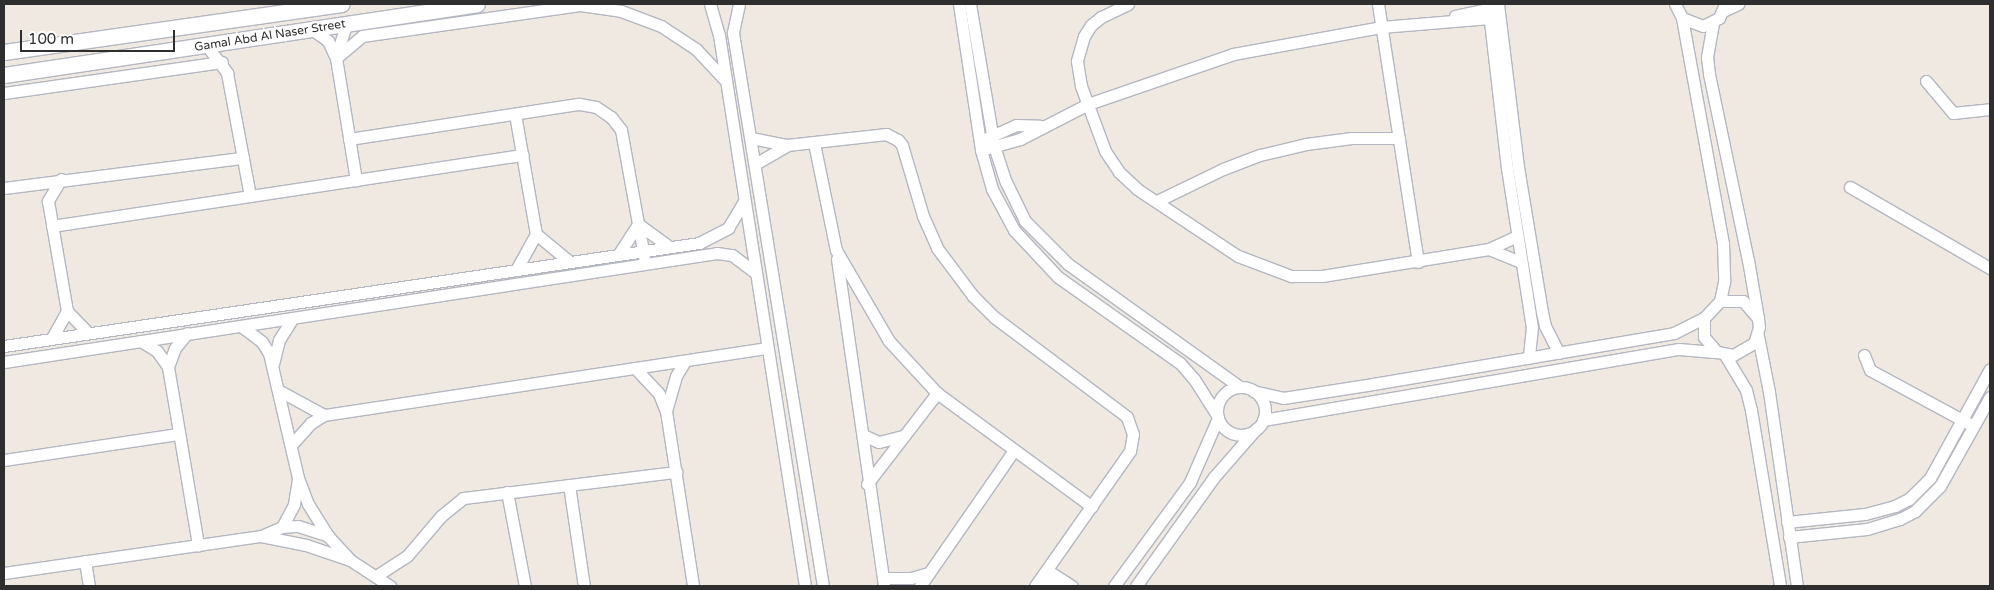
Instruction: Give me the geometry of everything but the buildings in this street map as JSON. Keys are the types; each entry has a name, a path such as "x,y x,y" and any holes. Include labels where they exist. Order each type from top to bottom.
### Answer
{"main road":[{"name":"Gamal Abd Al Naser Street","path":"4,52 342,4"},
{"name":"Gamal Abd Al Naser Street","path":"4,75 346,25 453,6 477,4"}],"street":[{"path":"710,4 719,35 805,586"},
{"path":"739,4 733,33 823,586"},
{"path":"959,4 980,146 992,189 1028,247 1058,277 1180,363 1194,378 1229,432 1248,434 1259,425 1679,349 1741,354 1758,336"},
{"path":"970,4 971,22 993,141 1015,203 1052,251 1240,387 1283,398 1674,334 1704,318 1720,301 1724,282 1723,244 1682,18 1676,4"},
{"path":"971,22 976,4"},
{"path":"1128,4 1101,17 1091,25 1079,48 1078,74 1105,152 1119,172 1137,189 1238,256 1291,276 1347,274 1489,249 1517,236"},
{"path":"1378,4 1418,262"},
{"path":"1738,4 1724,8 1714,22 1707,57 1758,318 1758,336 1770,392 1797,586"},
{"path":"336,58 362,36 580,5 622,11 661,26 696,49 725,80"},
{"path":"980,146 993,141 1020,139 1040,126 1088,104 1233,54 1382,27 1452,19 1460,14 1491,9"},
{"path":"1491,9 1517,236 1530,314 1529,358"},
{"path":"1491,9 1542,312 1545,326 1559,353"},
{"path":"1682,18 1697,25 1714,22"},
{"path":"336,58 346,25"},
{"path":"313,30 328,41 336,58 356,180"},
{"path":"719,35 733,33"},
{"path":"207,46 222,62 227,73 250,196"},
{"path":"4,93 222,62"},
{"path":"1926,81 1953,113 1990,109"},
{"path":"350,139 580,104 596,108 611,116 621,130 646,264"},
{"path":"516,114 536,234 516,270"},
{"path":"751,138 787,145 886,134 898,140 902,145 922,216 938,248 966,289 994,317 1127,417 1133,434 1130,451 1041,578"},
{"path":"1157,201 1223,169 1260,155 1306,144 1352,138 1399,138"},
{"path":"814,143 836,250 868,484 884,582 929,573"},
{"path":"755,164 787,145"},
{"path":"52,226 522,156"},
{"path":"4,188 243,158"},
{"path":"61,180 48,201 52,226 67,311 88,333"},
{"path":"27,184 48,201"},
{"path":"1850,187 1990,268"},
{"path":"4,346 670,247 715,236 733,222 744,201"},
{"path":"638,224 670,247"},
{"path":"618,255 638,224"},
{"path":"536,234 570,262"},
{"path":"1489,249 1521,262"},
{"path":"836,250 889,341 937,393 1092,507"},
{"path":"4,362 717,253 746,262 756,273"},
{"path":"1720,301 1743,301 1758,318"},
{"path":"52,338 67,311"},
{"path":"1530,314 1542,312"},
{"path":"273,366 279,340 293,318"},
{"path":"1704,318 1704,338 1721,353 1746,390 1751,410 1780,586"},
{"path":"242,326 262,342 273,366 298,478 308,504 328,536 350,560"},
{"path":"168,367 175,348 187,333"},
{"path":"67,336 69,351"},
{"path":"141,341 157,351 168,367 198,545"},
{"path":"291,445 300,433 324,415 767,348"},
{"path":"1864,355 1870,370 1974,426"},
{"path":"666,411 673,385 685,361"},
{"path":"635,368 659,394 666,411 693,586"},
{"path":"1787,522 1865,514 1895,506 1920,490 1963,419 1990,369"},
{"path":"1114,586 1190,482 1218,417 1222,396 1240,387"},
{"path":"774,391 792,389"},
{"path":"278,390 324,415"},
{"path":"1136,586 1214,477 1259,425 1263,404 1253,391"},
{"path":"868,484 937,393"},
{"path":"1789,537 1867,529 1900,519 1929,500 1940,486 1990,397"},
{"path":"4,460 179,434"},
{"path":"862,436 888,442 904,435"},
{"path":"920,586 1014,450"},
{"path":"376,576 407,556 441,516 463,498 676,472"},
{"path":"282,527 294,504 298,478"},
{"path":"569,485 584,586"},
{"path":"507,492 525,586"},
{"path":"1865,514 1867,529"},
{"path":"4,573 260,536 282,527 298,526 328,536"},
{"path":"260,536 306,546 350,560 390,586"},
{"path":"85,561 89,586"},
{"path":"1041,578 1055,586"},
{"path":"1041,578 1072,586"}]}
